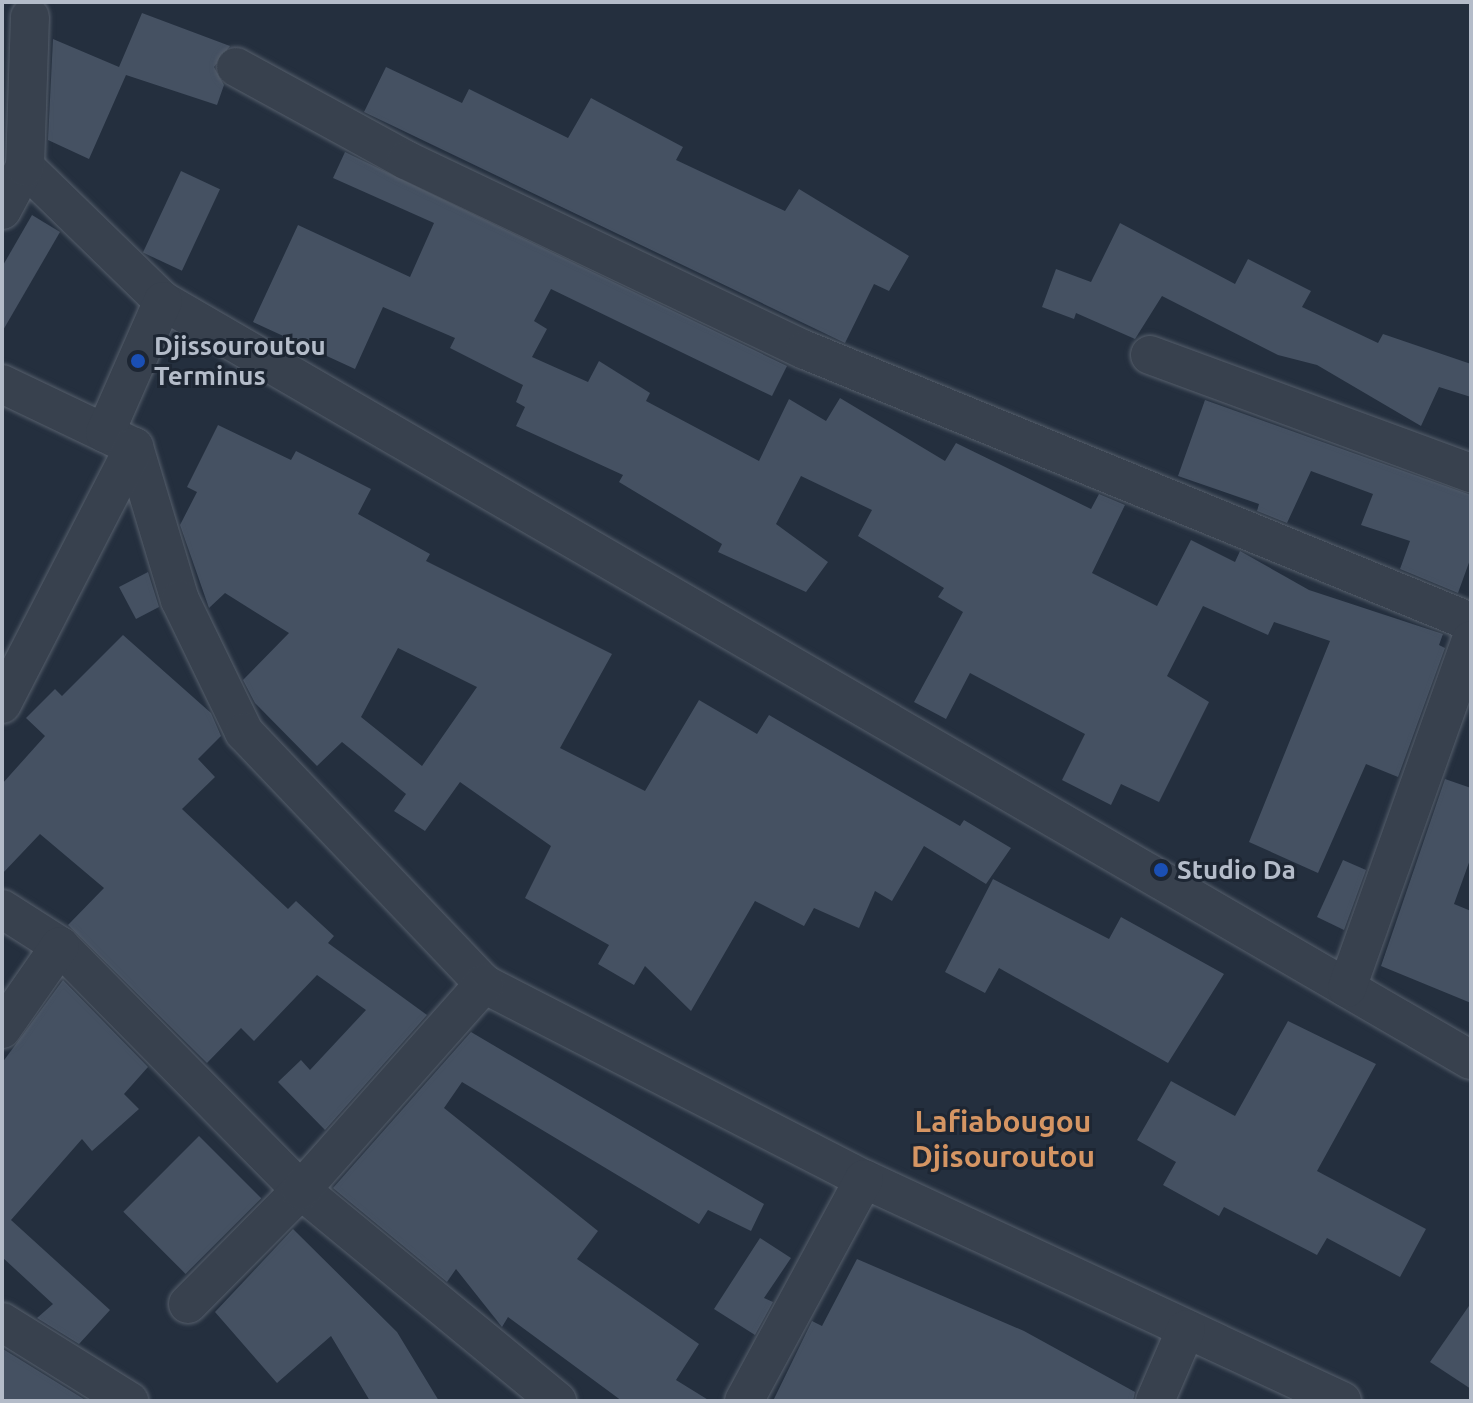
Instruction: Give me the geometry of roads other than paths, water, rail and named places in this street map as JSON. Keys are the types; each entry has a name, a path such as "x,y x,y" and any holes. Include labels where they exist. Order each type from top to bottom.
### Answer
{"street":[{"path":"2,210 25,167 30,17"},
{"path":"236,67 406,160 805,350 1471,622"},
{"path":"25,167 163,301 1471,1060"},
{"path":"2,704 120,440 163,301"},
{"path":"1150,355 1471,473"},
{"path":"2,384 120,440 180,600 244,732 484,984 864,1179 1342,1401"},
{"path":"1347,988 1471,640"},
{"path":"2,909 60,946 301,1190 557,1401"},
{"path":"2,1029 60,946"},
{"path":"188,1304 301,1190 484,984"},
{"path":"744,1401 864,1179"},
{"path":"2,1322 129,1401"},
{"path":"1155,1401 1186,1329"}],"place":[{"name":"Djissouroutou Terminus","path":"138,361"},
{"name":"Studio Da","path":"1161,870"}],"district":[{"name":"Lafiabougou Djisouroutou","path":"1003,1138"}]}
